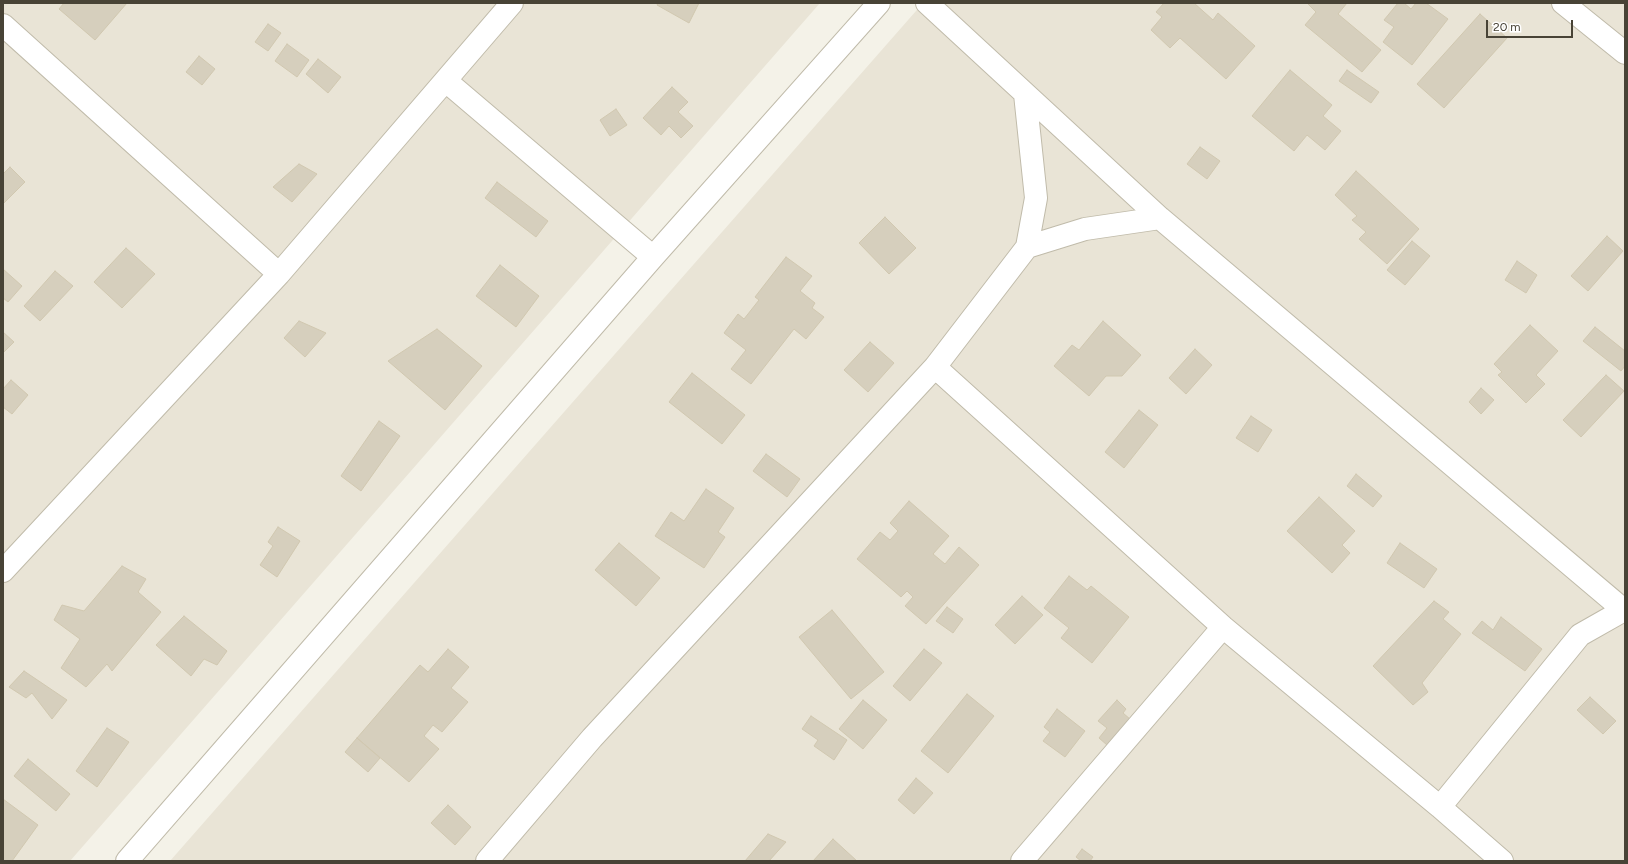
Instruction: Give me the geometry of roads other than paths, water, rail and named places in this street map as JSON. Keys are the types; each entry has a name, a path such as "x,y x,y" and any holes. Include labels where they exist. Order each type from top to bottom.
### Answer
{"street":[{"path":"3,571 280,274 512,3"},
{"path":"127,861 653,257 879,3"},
{"path":"927,3 1160,218 1624,610 1580,635 1440,807"},
{"path":"1563,3 1625,53"},
{"path":"3,25 280,274"},
{"path":"446,81 653,257"},
{"path":"487,861 592,738 935,367 1027,247 1036,198 1025,94"},
{"path":"1027,247 1084,229 1160,218"},
{"path":"935,367 1223,627 1440,807 1497,859"},
{"path":"1022,861 1223,627"}]}
